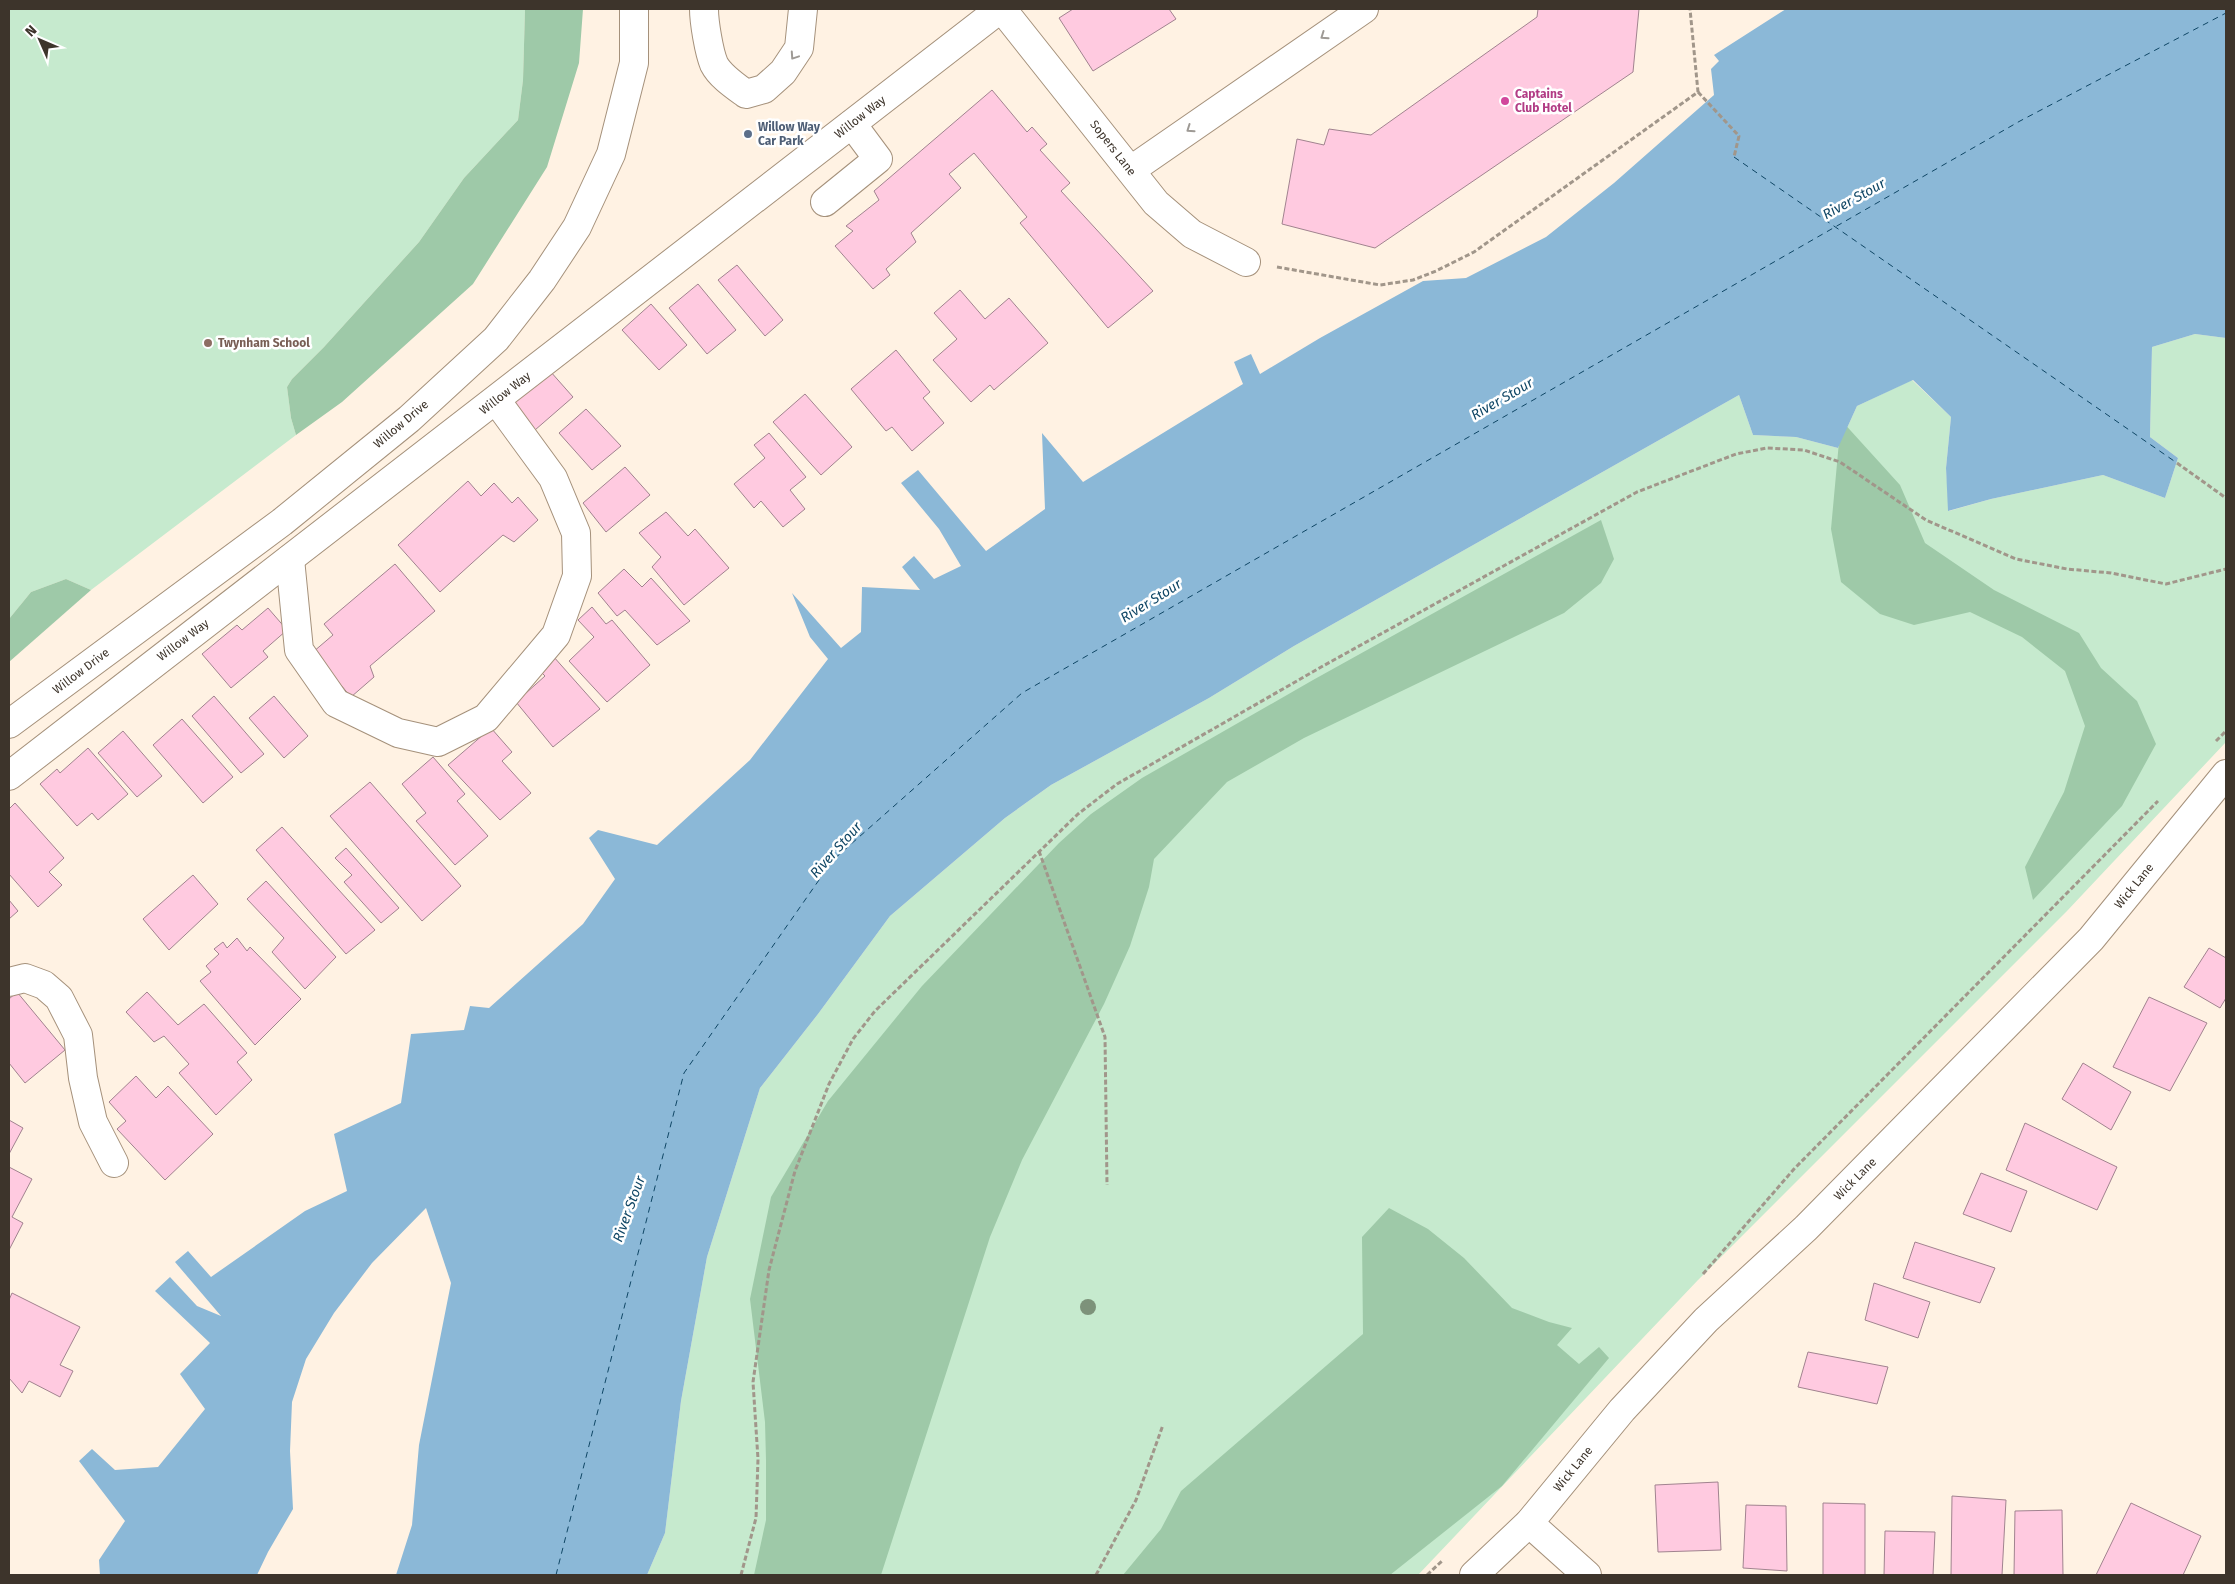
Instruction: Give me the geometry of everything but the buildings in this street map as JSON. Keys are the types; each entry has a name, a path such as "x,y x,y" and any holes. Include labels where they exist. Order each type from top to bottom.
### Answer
{"street":[{"name":"Willow Drive","path":"9,724 282,522 409,419 496,339 542,280 577,227 611,154 634,62 634,9"},
{"path":"704,9 704,18 714,64 730,82 746,94 764,89 783,72 799,48 802,9"},
{"name":"Willow Way","path":"9,776 100,703 290,559 1001,9"},
{"name":"Sopers Lane","path":"1001,9 1156,203 1192,234 1246,262"},
{"path":"1131,170 1364,9"},
{"path":"824,202 878,159 852,124"},
{"path":"290,559 299,650 336,703 398,733 438,742 486,718 556,635 577,576 576,533 553,478 496,400"},
{"name":"Wick Lane","path":"1474,1575 1529,1523 1622,1410 1706,1320 1806,1228 2091,939 2226,774"},
{"path":"9,982 26,978 44,985 58,998 78,1036 83,1078 93,1122 114,1163"},
{"path":"1529,1523 1588,1575"}],"path":[{"path":"1690,9 1698,92 1739,136 1734,157"},
{"path":"1246,262 1380,285 1413,280 1474,252 1698,92"},
{"path":"741,1575 756,1518 758,1458 753,1382 769,1270 795,1171 828,1084 853,1039 875,1011 1078,814 1117,784 1323,666 1636,492 1736,454 1767,448 1804,450 1840,462 1926,520 2016,559 2067,569 2111,573 2166,584 2226,569"},
{"path":"2177,463 2226,498"},
{"path":"2212,745 2226,731"},
{"path":"1698,1280 1794,1169 2164,794"},
{"path":"1039,852 1105,1037 1106,1185"},
{"path":"1096,1575 1136,1500 1163,1426"},
{"path":"1426,1575 1449,1556"}],"green space":[{"name":"Twynham School","path":"9,9 525,9 523,80 518,120 464,178 419,242 324,347 292,379 287,387 291,418 296,435 91,590 66,579 31,592 9,619"},
{"path":"525,9 583,9 579,63 547,167 473,284 342,402 296,435 291,418 287,387 292,379 324,347 419,242 464,178 518,120 523,80"},
{"path":"2195,334 2226,338 2226,742 2067,911 1698,1280 1418,1575 647,1575 665,1533 681,1401 707,1257 760,1088 818,1014 890,916 1005,818 1051,785 1209,698 1294,646 1739,395 1753,435 1796,437 1838,448 1857,406 1912,380 1951,417 1946,468 1949,511 1991,499 2103,475 2165,498 2178,458 2150,437 2152,347"},
{"path":"1841,420 1900,485 1925,543 1994,590 2079,633 2101,668 2137,701 2156,744 2122,806 2033,900 2025,867 2064,792 2085,726 2065,671 2022,637 1970,612 1914,625 1880,614 1841,582 1831,529"},
{"path":"1601,520 1614,559 1601,583 1564,613 1304,738 1227,782 1154,859 1149,887 1130,946 1104,1004 1022,1160 990,1237 881,1575 754,1575 766,1520 766,1460 765,1422 750,1299 771,1197 828,1101 922,986 1059,843 1091,814 1142,778 1313,680"},
{"path":"66,579 91,590 9,662 9,619 31,592"},
{"path":"1389,1208 1428,1229 1464,1258 1512,1308 1549,1322 1572,1328 1557,1345 1579,1364 1599,1347 1609,1358 1502,1486 1390,1575 1123,1575 1161,1529 1181,1491 1363,1334 1362,1237"}],"water":[{"name":"River Stour","path":"1786,9 2226,9 2226,338 2195,334 2152,347 2150,437 2178,458 2165,498 2103,475 1991,499 1948,511 1946,468 1951,417 1913,380 1857,406 1838,448 1796,437 1753,435 1739,395 1294,646 1209,698 1051,785 1005,818 890,916 818,1014 760,1088 707,1257 681,1401 665,1533 647,1575 396,1575 412,1525 419,1445 451,1283 426,1208 372,1263 334,1313 306,1359 292,1402 290,1451 293,1509 257,1575 100,1575 99,1560 125,1521 79,1461 92,1449 115,1470 158,1467 205,1409 180,1374 210,1343 155,1291 170,1277 197,1306 221,1316 175,1262 188,1251 211,1277 305,1211 347,1191 334,1134 401,1103 411,1034 464,1030 470,1006 489,1008 583,924 615,879 589,838 598,830 657,845 750,760 828,659 810,637 792,593 841,648 861,632 862,587 920,590 902,567 914,556 934,579 961,566 939,529 901,483 918,470 986,551 1045,509 1042,433 1083,482 1243,384 1234,362 1251,354 1260,374 1320,338 1423,281 1466,278 1546,237 1614,183 1714,95 1711,69 1719,61 1714,55"}],"ferry route":[{"path":"556,1575 684,1073 833,860 1022,693 2020,121 2226,13"},
{"path":"1734,157 2177,463"}],"place":[{"name":"Captains Club Hotel","path":"1505,101"},
{"name":"Willow Way Car Park","path":"748,134"},
{"name":"Twynham School","path":"208,343"}]}
